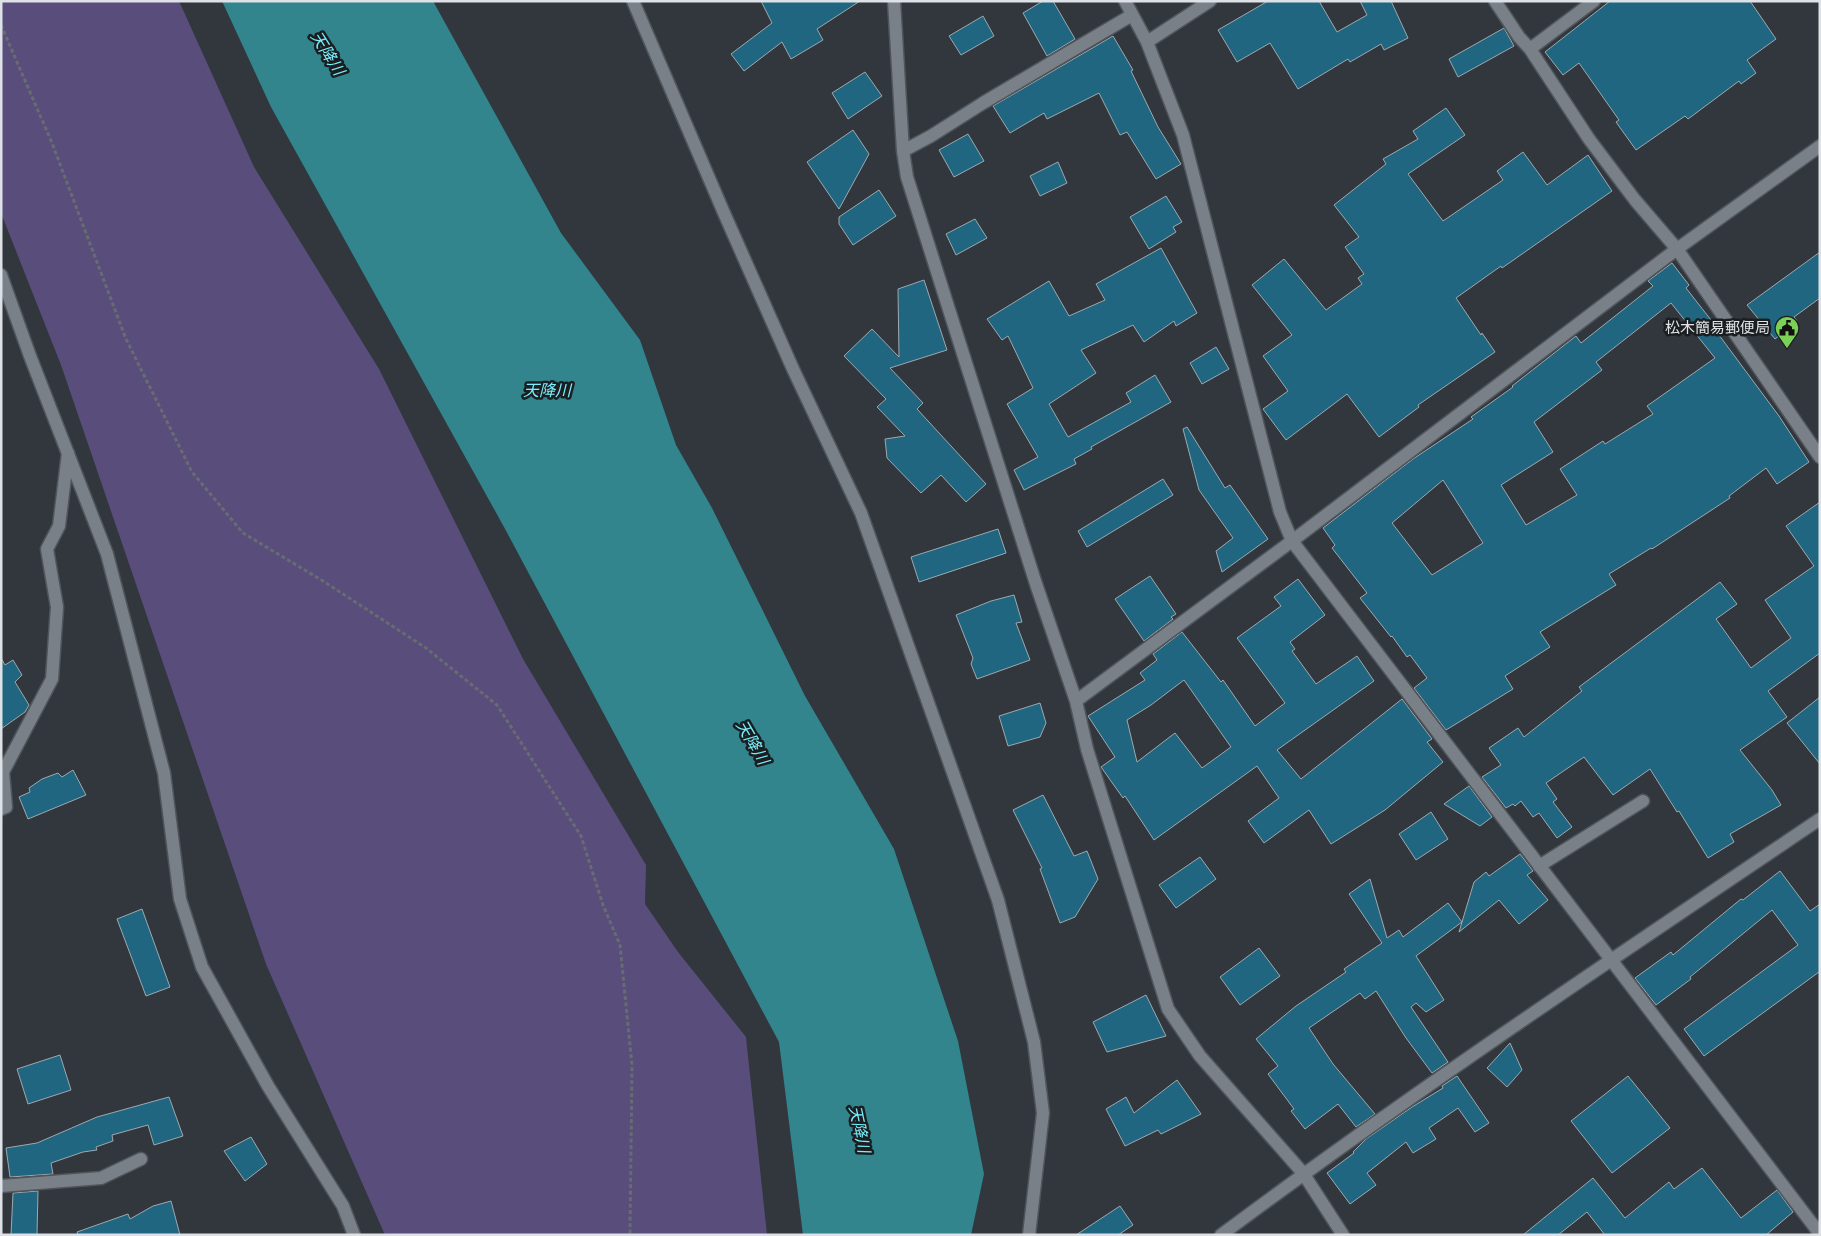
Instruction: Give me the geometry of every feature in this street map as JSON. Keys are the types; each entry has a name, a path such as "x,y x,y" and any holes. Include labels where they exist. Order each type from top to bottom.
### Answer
{"street":[{"path":"633,1 782,343 861,513 998,900 1034,1042 1043,1114 1029,1235"},
{"path":"894,1 903,151 907,177 1036,584 1076,701 1087,749 1168,1009 1200,1056 1304,1173 1343,1235"},
{"path":"1125,1 1147,42 1182,135 1224,301 1268,459 1280,512 1292,541 1820,1234"},
{"path":"1147,42 1210,1"},
{"path":"1495,1 1519,37 1530,49 1588,139 1635,200 1677,249 1820,457"},
{"path":"1530,49 1594,1"},
{"path":"903,151 1132,15"},
{"path":"1076,701 1292,541 1677,249 1820,146"},
{"path":"1,275 30,356 107,554 164,773 180,899 202,967 268,1086 343,1206 354,1235"},
{"path":"1,809 6,806 2,770 52,679 57,607 47,549 59,526 68,454"},
{"path":"1539,866 1643,801"},
{"path":"1221,1235 1304,1173 1611,960 1820,819"},
{"path":"1,1186 100,1178 141,1159"}],"path":[{"path":"1,25 52,143 126,339 192,472 243,533 323,581 426,648 497,705 581,836 603,905 620,945 632,1065 630,1235"}],"shaded area":[{"path":"1,1 179,1 254,167 379,369 523,659 646,865 645,904 678,952 746,1037 767,1235 385,1235 266,964 61,365 1,213"}],"water":[{"name":"天降川","path":"222,1 433,1 561,233 640,340 676,445 712,508 805,696 894,849 958,1041 984,1174 971,1235 803,1235 779,1042 504,527 271,107"}],"building":[{"path":"761,1 860,1 817,29 823,40 791,59 782,42 744,71 731,54 772,23"},
{"path":"1043,1 1053,1 1075,39 1047,56 1023,13"},
{"path":"1268,1 1319,1 1337,32 1367,15 1360,1 1391,1 1408,38 1384,50 1381,44 1350,62 1348,59 1298,89 1270,43 1237,62 1218,30"},
{"path":"1610,1 1750,1 1776,39 1747,60 1756,73 1741,84 1739,81 1688,119 1685,116 1636,150 1616,122 1619,120 1579,63 1563,75 1545,52"},
{"path":"983,16 994,36 961,55 949,36"},
{"path":"1504,28 1514,46 1458,77 1449,59"},
{"path":"1113,36 1133,70 1131,71 1158,127 1181,164 1156,179 1127,132 1120,135 1099,93 1047,119 1044,113 1010,133 993,106"},
{"path":"865,72 882,96 848,119 832,93"},
{"path":"1446,108 1465,135 1408,174 1443,221 1503,180 1497,171 1523,152 1547,185 1588,155 1612,191 1456,298 1495,352 1418,405 1419,407 1379,437 1347,394 1286,440 1263,409 1288,391 1263,356 1292,335 1252,285 1284,259 1326,310 1362,284 1358,278 1364,274 1345,247 1359,237 1334,205 1386,164 1383,159 1418,139 1413,131"},
{"path":"853,130 869,154 839,209 807,162"},
{"path":"968,134 984,161 954,177 939,150"},
{"path":"1058,162 1067,183 1040,196 1030,176"},
{"path":"879,190 896,216 853,245 839,224 839,217"},
{"path":"1166,196 1182,222 1173,227 1176,232 1149,249 1130,217"},
{"path":"975,219 987,238 956,255 946,234"},
{"path":"1161,248 1197,313 1176,326 1174,321 1144,342 1133,325 1081,350 1096,373 1049,404 1068,437 1131,402 1126,393 1155,375 1171,402 1091,447 1092,449 1074,459 1076,464 1024,490 1014,470 1038,457 1007,404 1033,388 1008,336 1002,340 987,319 1049,281 1069,316 1105,300 1096,284"},
{"path":"1820,252 1820,298 1794,317 1797,321 1775,339 1747,305"},
{"path":"1672,263 1689,285 1686,288 1718,329 1716,331 1779,416 1809,462 1777,484 1766,468 1729,496 1730,498 1652,549 1609,574 1616,585 1540,632 1550,647 1505,676 1513,689 1446,730 1414,688 1427,678 1410,655 1407,657 1360,598 1367,593 1332,548 1335,545 1323,528 1413,459 1473,419 1471,417 1513,387 1576,336 1581,343 1653,286 1648,281","holes":["1671,303 1715,358 1647,406 1653,414 1605,444 1603,441 1560,469 1577,495 1526,525 1501,485 1553,452 1534,422 1602,370 1596,362","1443,480 1483,543 1432,575 1392,523"]},
{"path":"924,280 947,350 890,368 923,403 917,409 986,484 966,502 941,475 921,493 887,458 885,439 905,436 877,407 886,399 844,356 872,329 899,357 898,289"},
{"path":"1216,347 1229,369 1202,384 1190,363"},
{"path":"1187,427 1225,488 1230,485 1268,539 1222,572 1216,551 1233,538 1199,490 1183,429"},
{"path":"1163,479 1173,495 1087,547 1078,531"},
{"path":"1820,502 1820,653 1768,691 1787,717 1740,750 1772,790 1781,805 1730,834 1734,842 1708,858 1650,769 1613,795 1584,757 1546,783 1557,799 1553,802 1572,827 1557,838 1539,813 1533,817 1521,801 1515,806 1513,804 1506,808 1482,777 1501,765 1489,748 1518,728 1524,737 1582,691 1579,687 1720,582 1737,604 1716,619 1751,668 1791,638 1765,600 1814,566 1786,526"},
{"path":"998,529 1006,553 919,582 911,557"},
{"path":"1150,576 1176,614 1171,617 1173,619 1144,641 1115,599"},
{"path":"1298,579 1325,615 1290,642 1295,649 1292,651 1316,684 1357,656 1374,681 1277,750 1301,779 1402,699 1432,739 1427,742 1443,762 1385,810 1331,844 1309,810 1264,843 1248,821 1279,798 1257,766 1154,840 1125,796 1123,798 1101,767 1115,757 1088,716 1145,680 1140,673 1157,660 1153,654 1182,632 1221,682 1223,680 1255,726 1285,703 1237,638 1281,606 1274,597","holes":["1184,680 1231,747 1202,768 1175,733 1137,762 1127,720 1151,705"]},
{"path":"1014,595 1022,622 1016,623 1030,660 977,679 971,664 973,658 956,615 991,601"},
{"path":"1,658 5,665 13,660 22,675 15,682 29,705 25,712 1,729"},
{"path":"1820,697 1820,764 1787,723"},
{"path":"1040,703 1046,723 1040,737 1008,746 999,716"},
{"path":"73,770 86,795 28,819 19,797 30,792 29,788 42,779 58,773 62,777"},
{"path":"1469,786 1492,817 1480,826 1444,804"},
{"path":"1043,795 1074,856 1087,851 1098,879 1075,917 1060,923 1040,869 1042,868 1013,810"},
{"path":"1431,812 1448,839 1416,860 1399,834"},
{"path":"1520,854 1533,871 1527,875 1548,900 1519,924 1499,900 1459,932 1474,882 1486,872 1489,876"},
{"path":"1200,857 1216,879 1176,908 1159,885"},
{"path":"1780,871 1810,911 1820,904 1820,973 1704,1056 1684,1029 1798,945 1772,910 1690,977 1691,979 1656,1005 1635,978 1671,952 1673,955 1741,899 1743,900"},
{"path":"1370,879 1387,938 1399,930 1403,937 1448,903 1462,922 1416,956 1444,1000 1426,1012 1416,1003 1411,1007 1448,1062 1432,1073 1406,1038 1376,991 1365,999 1360,993 1309,1028 1333,1064 1375,1114 1356,1127 1338,1104 1305,1129 1291,1111 1294,1109 1268,1074 1278,1066 1256,1039 1296,1006 1346,972 1344,969 1382,943 1349,894"},
{"path":"142,909 170,987 146,996 117,919"},
{"path":"1259,948 1280,976 1240,1005 1220,977"},
{"path":"1146,995 1166,1036 1107,1052 1093,1022"},
{"path":"1510,1043 1522,1070 1507,1087 1487,1068"},
{"path":"60,1055 71,1090 28,1104 17,1069"},
{"path":"1457,1076 1489,1123 1475,1132 1458,1108 1429,1128 1436,1139 1413,1153 1406,1142 1367,1173 1376,1185 1350,1204 1327,1173 1354,1153 1366,1139 1443,1088 1442,1086"},
{"path":"1628,1076 1670,1128 1612,1173 1571,1121"},
{"path":"1177,1080 1201,1114 1161,1134 1158,1130 1125,1146 1106,1109 1126,1097 1134,1113"},
{"path":"169,1097 183,1136 154,1145 148,1125 112,1135 113,1141 96,1147 97,1150 83,1152 51,1163 53,1174 10,1177 6,1148 37,1143 97,1117"},
{"path":"251,1137 267,1164 245,1181 224,1151"},
{"path":"1702,1168 1741,1218 1777,1190 1793,1212 1766,1235 1605,1235 1587,1212 1558,1235 1523,1235 1593,1178 1625,1218 1669,1182 1674,1189"},
{"path":"38,1191 37,1235 11,1235 13,1193"},
{"path":"171,1201 180,1235 78,1235 77,1232 128,1214 130,1219 153,1206"},
{"path":"1120,1206 1133,1225 1118,1235 1076,1235"}],"place":[{"name":"松木簡易郵便局","path":"1787,349"}]}
